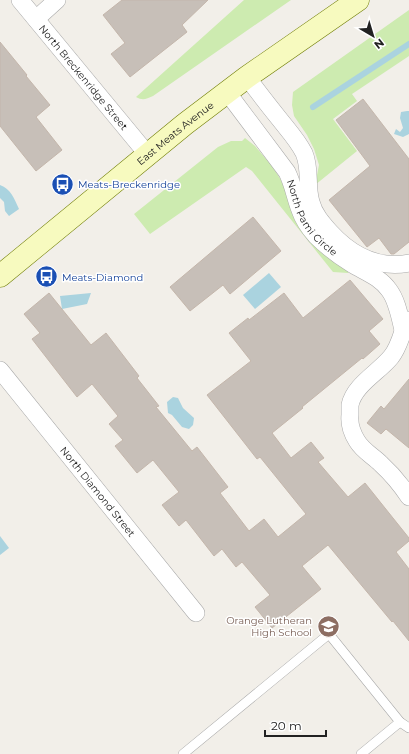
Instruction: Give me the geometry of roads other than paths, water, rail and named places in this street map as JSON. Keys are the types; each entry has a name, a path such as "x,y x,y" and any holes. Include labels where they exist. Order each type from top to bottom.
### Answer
{"street":[{"name":"North Breckenridge Street","path":"20,0 148,155"},
{"path":"36,19 57,0"},
{"name":"East Meats Avenue","path":"0,276 185,124 247,77 358,0"},
{"name":"North Pami Circle","path":"247,77 302,150 307,163 310,201 319,220 324,226 342,244 361,256 376,262 390,265 409,262"},
{"name":"North Pami Circle","path":"227,92 287,172 300,210 313,231 340,257 381,280 389,290 406,323 392,356 360,387 355,394 350,405 350,419 352,431 356,440 363,449 391,473 409,497"},
{"name":"North Diamond Street","path":"0,370 196,613"}],"lane":[{"path":"183,754 329,634 400,722 409,728"},
{"path":"361,754 400,722"}],"water":[{"path":"409,111 409,134 403,137 394,134 396,129 400,132 403,128 400,118 401,112"},
{"path":"0,185 10,191 19,209 9,216 5,211 4,202 0,198"},
{"path":"269,273 281,287 255,309 243,295"},
{"path":"91,293 87,304 62,309 60,296"},
{"path":"173,397 178,398 183,408 194,418 193,425 189,429 182,427 172,415 168,413 167,402"},
{"path":"0,536 9,548 0,555"}],"waterway":[{"path":"313,107 409,44"}],"place":[{"name":"Meats-Breckenridge","path":"63,184"},
{"name":"Meats-Diamond","path":"47,277"},
{"name":"Orange Lutheran High School","path":"328,626"}]}
